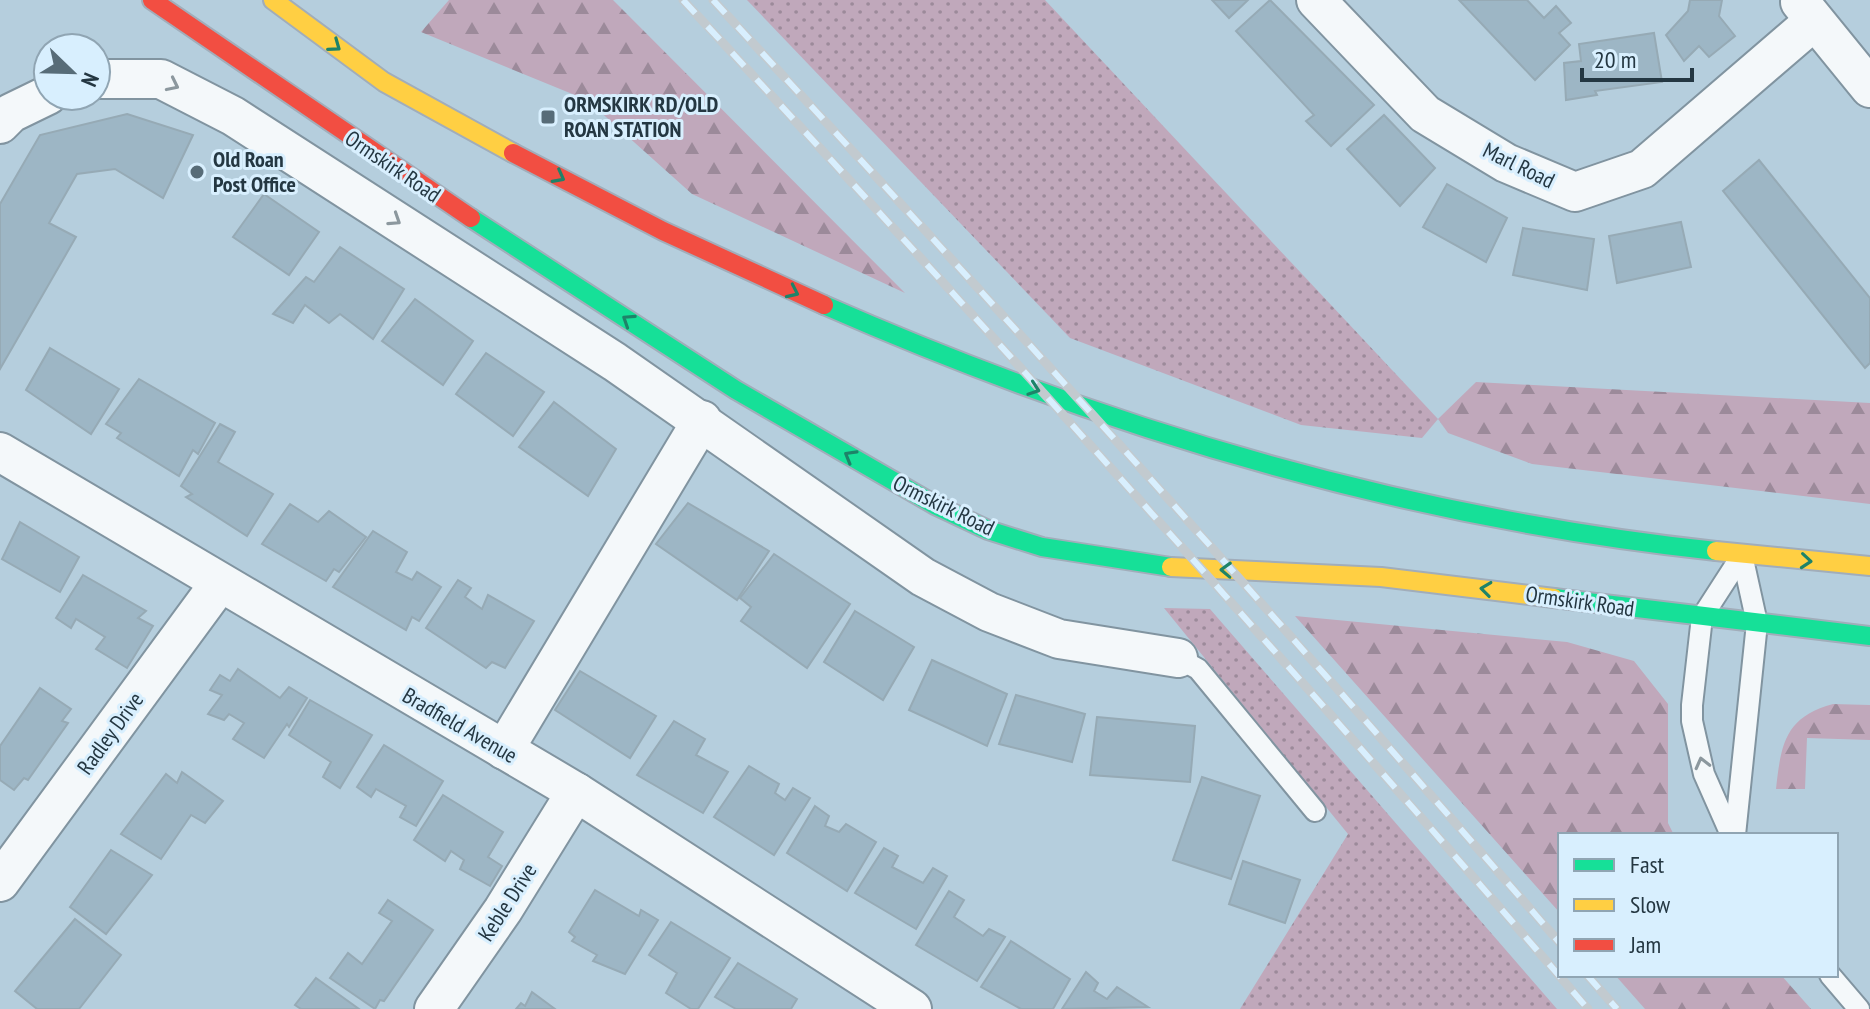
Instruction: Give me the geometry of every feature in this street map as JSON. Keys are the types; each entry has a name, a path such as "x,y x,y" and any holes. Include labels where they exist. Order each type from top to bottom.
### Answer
{"highway":[{"name":"Ormskirk Road","path":"152,0 379,158 736,390 935,505 988,530 1042,547 1162,566 1381,577 1870,636"},
{"path":"273,0 386,84 648,225 846,317 994,375 1171,436 1450,511 1742,555 1870,566"}],"street":[{"name":"Marl Road","path":"1316,0 1425,114 1506,163 1575,192 1642,169 1806,10"},
{"path":"1806,10 1870,88"},
{"path":"112,79 161,79 233,116 702,420 923,577 989,612 1059,639 1178,658"},
{"path":"0,124 11,113 32,103"},
{"path":"504,750 702,420"},
{"name":"Bradfield Avenue","path":"0,452 576,792 912,1009"},
{"name":"Radley Drive","path":"0,882 219,584"},
{"name":"Keble Drive","path":"434,1009 503,910 576,792"}],"lane":[{"path":"1732,833 1704,774 1692,721 1702,617 1742,555"},
{"path":"1733,833 1757,623 1742,555"},
{"path":"1178,658 1198,669 1315,811"},
{"path":"1832,977 1859,1009"}],"green space":[{"path":"449,0 613,0 905,293 692,194 587,100 421,32"},
{"path":"747,0 1045,0 1438,419 1422,438 1301,425 1070,338"},
{"path":"1476,382 1870,403 1870,504 1532,464 1448,433 1438,419"},
{"path":"1164,608 1210,609 1557,1009 1240,1009 1348,834"},
{"path":"1295,616 1567,642 1634,661 1668,704 1668,823 1673,833 1558,833 1558,911"},
{"path":"1833,704 1870,705 1870,740 1807,738 1805,789 1776,789 1780,759 1788,734 1805,716"},
{"path":"1617,977 1783,977 1811,1009 1645,1009"}],"building":[{"path":"1212,0 1248,0 1229,18"},
{"path":"1270,0 1374,105 1331,146 1306,121 1314,115 1236,31"},
{"path":"1459,0 1527,0 1544,18 1556,6 1571,23 1559,33 1570,45 1535,80"},
{"path":"1690,0 1722,0 1719,16 1735,36 1709,57 1699,46 1684,61 1666,35 1688,11"},
{"path":"1654,33 1662,82 1595,91 1597,95 1566,100 1564,63 1581,61 1579,44"},
{"path":"127,114 193,135 163,198 115,169 77,174 49,223 76,237 0,369 0,204 40,135"},
{"path":"1384,115 1435,168 1400,206 1347,149"},
{"path":"1759,160 1870,298 1870,363 1865,368 1723,191"},
{"path":"1447,184 1507,218 1486,262 1423,227"},
{"path":"264,194 319,232 289,275 233,237"},
{"path":"1681,222 1691,267 1617,283 1609,236"},
{"path":"1523,228 1594,239 1587,290 1513,275"},
{"path":"340,247 404,289 373,339 340,314 329,323 305,305 293,323 273,314 306,277 314,282"},
{"path":"415,299 473,341 443,385 382,341"},
{"path":"50,348 119,389 91,434 26,390"},
{"path":"486,353 544,392 513,436 456,394"},
{"path":"139,379 215,423 198,454 193,450 179,476 117,438 121,433 106,424"},
{"path":"554,402 616,449 588,496 519,447"},
{"path":"220,424 235,432 218,462 273,494 247,536 186,497 192,494 181,486"},
{"path":"688,503 769,551 737,600 656,544"},
{"path":"290,504 318,522 329,511 366,537 339,572 334,569 326,581 262,544"},
{"path":"20,522 79,557 60,592 2,559"},
{"path":"373,531 407,552 396,572 412,580 417,572 441,587 419,621 412,617 406,630 333,587"},
{"path":"774,554 850,604 807,668 741,621 751,607 740,598"},
{"path":"83,575 146,611 138,618 153,626 127,668 96,649 105,637 76,619 71,628 56,618"},
{"path":"458,580 471,588 465,597 482,609 488,595 534,621 505,668 492,662 486,668 426,628"},
{"path":"855,611 914,647 883,700 824,662"},
{"path":"932,660 1007,694 987,746 909,710"},
{"path":"238,669 280,698 289,687 307,698 264,758 233,739 244,723 229,714 224,720 208,714 222,695 210,690 220,675 230,681"},
{"path":"580,671 656,716 630,758 555,710"},
{"path":"40,688 71,709 62,721 68,723 28,780 24,778 14,790 0,780 0,746"},
{"path":"1016,695 1085,714 1072,762 999,744"},
{"path":"310,700 372,735 340,788 323,777 331,762 289,735"},
{"path":"1097,717 1195,726 1190,782 1090,775"},
{"path":"674,721 705,739 696,755 728,772 703,813 637,775"},
{"path":"384,745 443,781 416,826 400,817 406,806 376,789 371,797 357,787"},
{"path":"749,766 779,784 775,793 785,800 793,788 810,798 774,855 714,817"},
{"path":"182,772 223,801 205,823 191,815 161,859 121,834 166,774 177,783"},
{"path":"1202,777 1260,796 1231,879 1173,860"},
{"path":"443,795 503,832 488,857 502,866 490,886 460,869 464,860 451,851 445,861 414,840"},
{"path":"815,806 829,816 825,826 839,832 846,824 876,842 847,891 787,853"},
{"path":"884,848 898,856 892,867 923,883 933,868 947,876 916,929 855,893"},
{"path":"111,850 152,875 106,934 70,907"},
{"path":"1243,861 1300,880 1285,923 1229,904"},
{"path":"595,890 639,916 641,910 658,920 625,974 593,961 597,955 572,941 575,937 569,932"},
{"path":"949,891 964,900 954,917 983,936 989,929 1005,937 977,981 916,945"},
{"path":"388,900 433,930 384,1001 380,1000 375,1009 330,978 348,953 362,964 392,921 379,913"},
{"path":"75,919 121,955 79,1009 37,1009 15,991"},
{"path":"671,922 730,958 698,1009 691,1009 666,993 677,973 649,955"},
{"path":"1011,941 1070,979 1053,1009 1021,1009 981,987"},
{"path":"738,963 797,999 791,1009 736,1009 715,997"},
{"path":"1086,972 1098,983 1094,991 1107,999 1117,987 1148,1007 1062,1009"},
{"path":"316,978 359,1009 301,1009 295,1005"},
{"path":"532,992 555,1009 516,1009 521,1003 525,1006"}],"railway":[{"path":"683,0 1140,500 1558,975"},
{"path":"713,0 1141,468 1558,941"},
{"path":"1560,977 1588,1009"},
{"path":"1589,977 1617,1009"}],"traffic: fast":[{"path":"471,218 736,390 935,505 988,530 1042,547 1171,567"},
{"path":"824,305 1040,392 1261,462 1373,492 1486,516 1601,536 1716,551"},
{"path":"1554,598 1870,636"}],"traffic: slow":[{"path":"273,0 384,82 513,153"},
{"path":"1716,551 1870,566"},
{"path":"1171,567 1381,577 1554,598"}],"traffic: jam":[{"path":"152,0 471,218"},
{"path":"513,153 663,231 824,305"}],"place":[{"name":"ORMSKIRK RD/OLD ROAN STATION","path":"548,117"},
{"name":"Old Roan Post Office","path":"197,172"}]}
